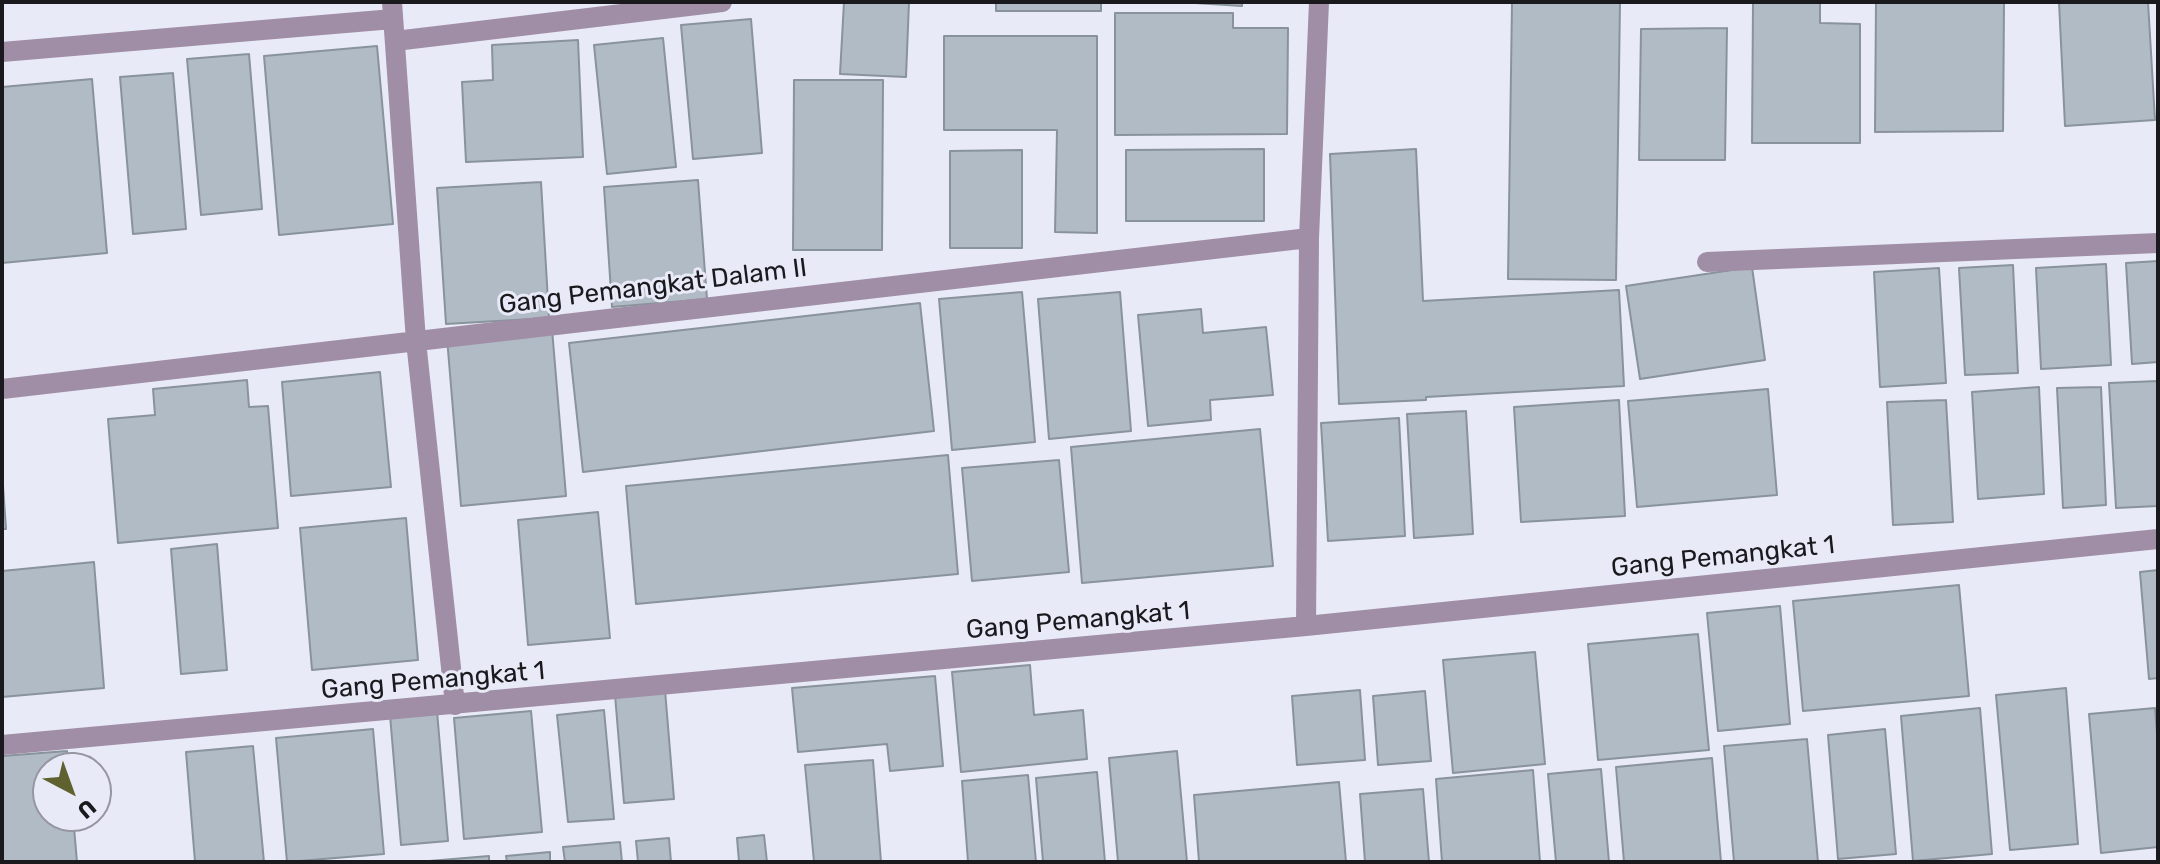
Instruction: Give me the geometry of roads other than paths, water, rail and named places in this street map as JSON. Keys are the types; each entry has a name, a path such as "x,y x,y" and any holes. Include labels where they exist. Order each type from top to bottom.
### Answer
{"street":[{"path":"395,41 722,2"},
{"path":"1306,626 1309,238 1319,2"},
{"path":"2,52 393,11 416,341 455,705"},
{"name":"Gang Pemangkat Dalam II","path":"2,389 1309,238"},
{"path":"1707,262 2158,243"},
{"name":"Gang Pemangkat 1","path":"2,745 1306,626 2158,539"}]}
